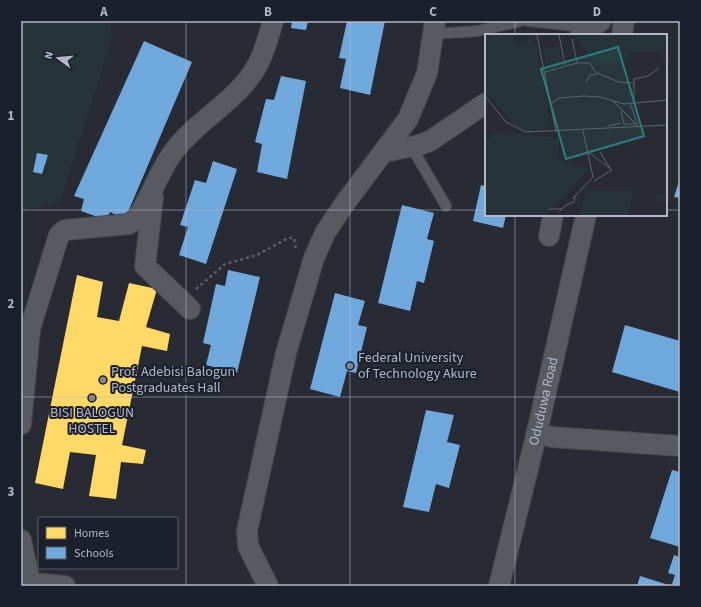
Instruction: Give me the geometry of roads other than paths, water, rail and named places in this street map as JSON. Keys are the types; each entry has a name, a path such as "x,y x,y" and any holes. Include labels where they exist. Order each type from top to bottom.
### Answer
{"street":[{"path":"21,423 26,328 59,235 65,230 129,224 137,218 174,151 196,127 245,82 258,64 273,21"},
{"path":"622,34 624,21"},
{"path":"268,586 248,546 247,531 286,353 314,258 326,233 345,203 391,150 408,119 427,73 434,27"},
{"path":"391,150 419,145 430,140 478,116 485,105"},
{"path":"155,185 145,266 190,309"},
{"path":"549,236 553,216"},
{"name":"Oduduwa Road","path":"499,586 537,432 586,216"},
{"path":"537,432 552,437 680,446"},
{"path":"21,540 25,583 65,586"}],"lane":[{"path":"434,27 478,31 521,21"},
{"path":"528,21 593,27"},
{"path":"391,150 415,153 446,206"}],"place":[{"name":"Federal University of Technology Akure","path":"350,366"},
{"name":"Prof. Adebisi Balogun Postgraduates Hall","path":"103,380"},
{"name":"BISI BALOGUN HOSTEL","path":"92,398"}]}
